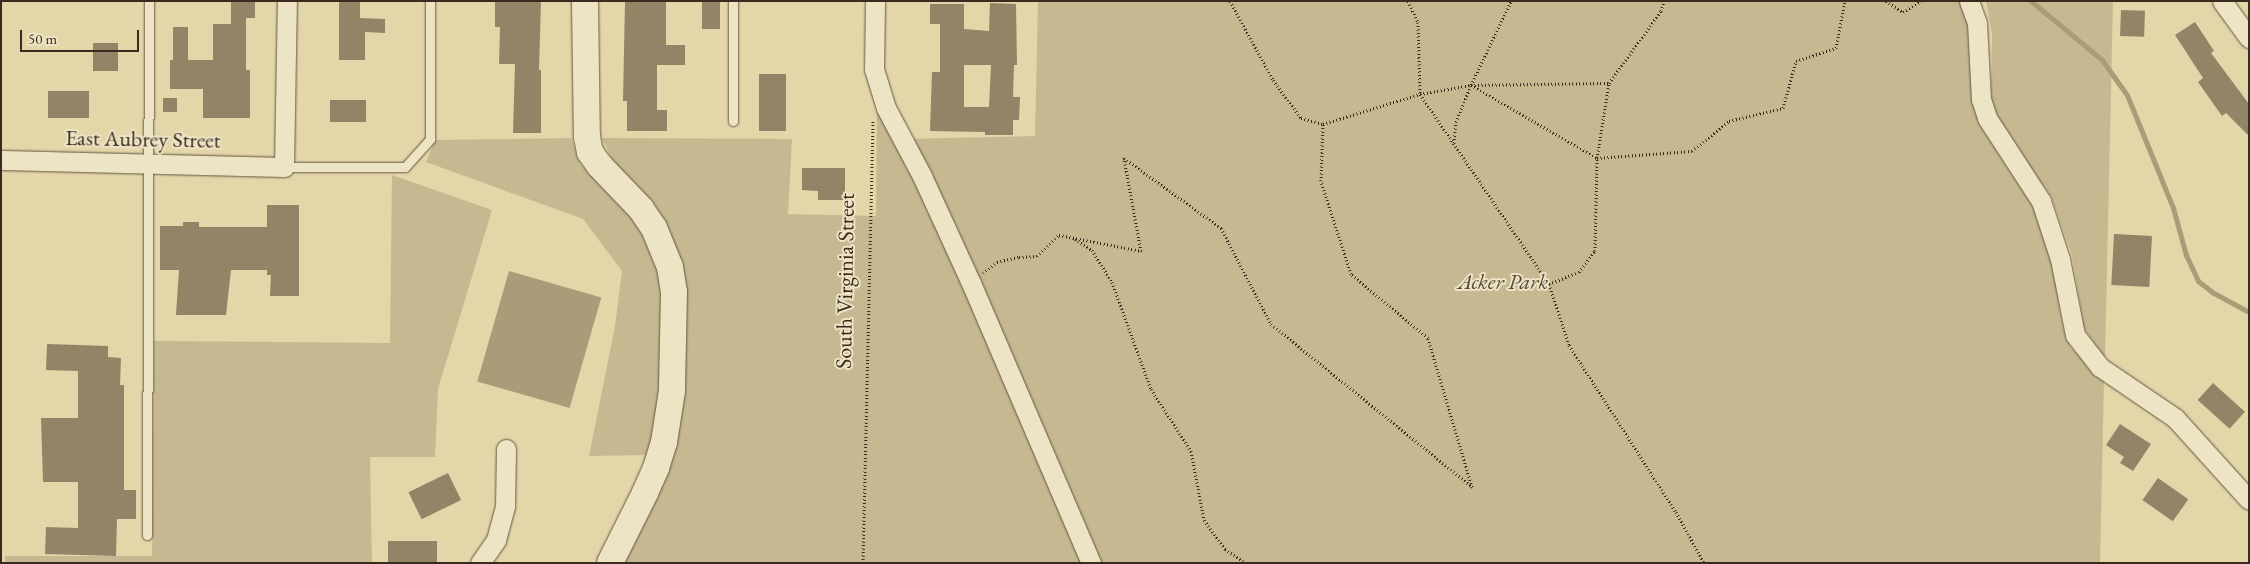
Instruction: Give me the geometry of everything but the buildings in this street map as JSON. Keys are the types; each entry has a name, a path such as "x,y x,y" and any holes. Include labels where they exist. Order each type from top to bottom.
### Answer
{"street":[{"path":"284,166 287,1"},
{"path":"585,1 587,137 590,152 599,165 641,209 654,228 670,267 674,292 672,391 664,442 649,485 610,563"},
{"path":"874,1 874,69 886,108 922,176 971,283 1091,563"},
{"path":"1969,1 1977,23 1981,99 1987,118 2040,201 2060,259 2075,335 2100,367 2175,418 2249,500"},
{"path":"2222,1 2249,38"},
{"name":"East Aubrey Street","path":"1,160 284,166"},
{"path":"480,563 496,540 505,506 506,449"}],"lane":[{"path":"147,535 149,1"},
{"path":"284,166 405,166 430,140 430,1"},
{"path":"733,1 733,121"}],"path":[{"path":"1230,1 1274,80 1301,118 1324,124 1420,94 1471,85 1608,83"},
{"path":"1408,1 1418,22 1420,94 1549,284 1569,345 1676,512 1704,563"},
{"path":"1454,143 1456,122 1471,85 1511,1"},
{"path":"1549,284 1578,272 1595,251 1597,158 1608,83 1661,11 1664,1"},
{"path":"1471,85 1597,158 1692,151 1729,121 1783,108 1796,62 1836,48 1845,1"},
{"path":"1886,1 1903,12 1921,1"},
{"name":"South Virginia Street","path":"863,563 873,119"},
{"path":"1059,235 1141,251 1124,158 1221,228 1271,324 1472,487 1428,338 1351,274 1321,181 1324,124"},
{"path":"971,283 997,262 1020,257 1037,256 1059,235"},
{"path":"1059,235 1074,238 1092,250 1112,282 1151,389 1191,451 1200,487 1204,520 1226,549 1246,563"}],"green space":[{"name":"Acker Park","path":"1038,1 1963,1 1970,28 1974,98 2033,201 2053,261 2062,324 2070,347 2104,380 2100,563 623,563 686,315 602,138 792,139 788,214 876,216 877,97 902,139 1035,136"},
{"path":"1986,1 2113,1 2105,358 2084,328 2072,255 2051,196 1997,126 1991,99 1992,34"},
{"path":"571,138 580,164 619,199 639,226 659,270 663,307 658,418 648,455 589,456 615,326 622,271 583,219 426,162 435,140"},
{"path":"392,175 492,210 438,389 435,457 370,457 372,563 5,563 5,556 152,556 154,341 390,343"}],"shaded area":[{"path":"509,271 601,297 570,408 477,382"}],"waterway":[{"path":"2031,1 2102,60 2127,95 2173,208 2186,255 2198,281 2212,292 2249,312"}]}
